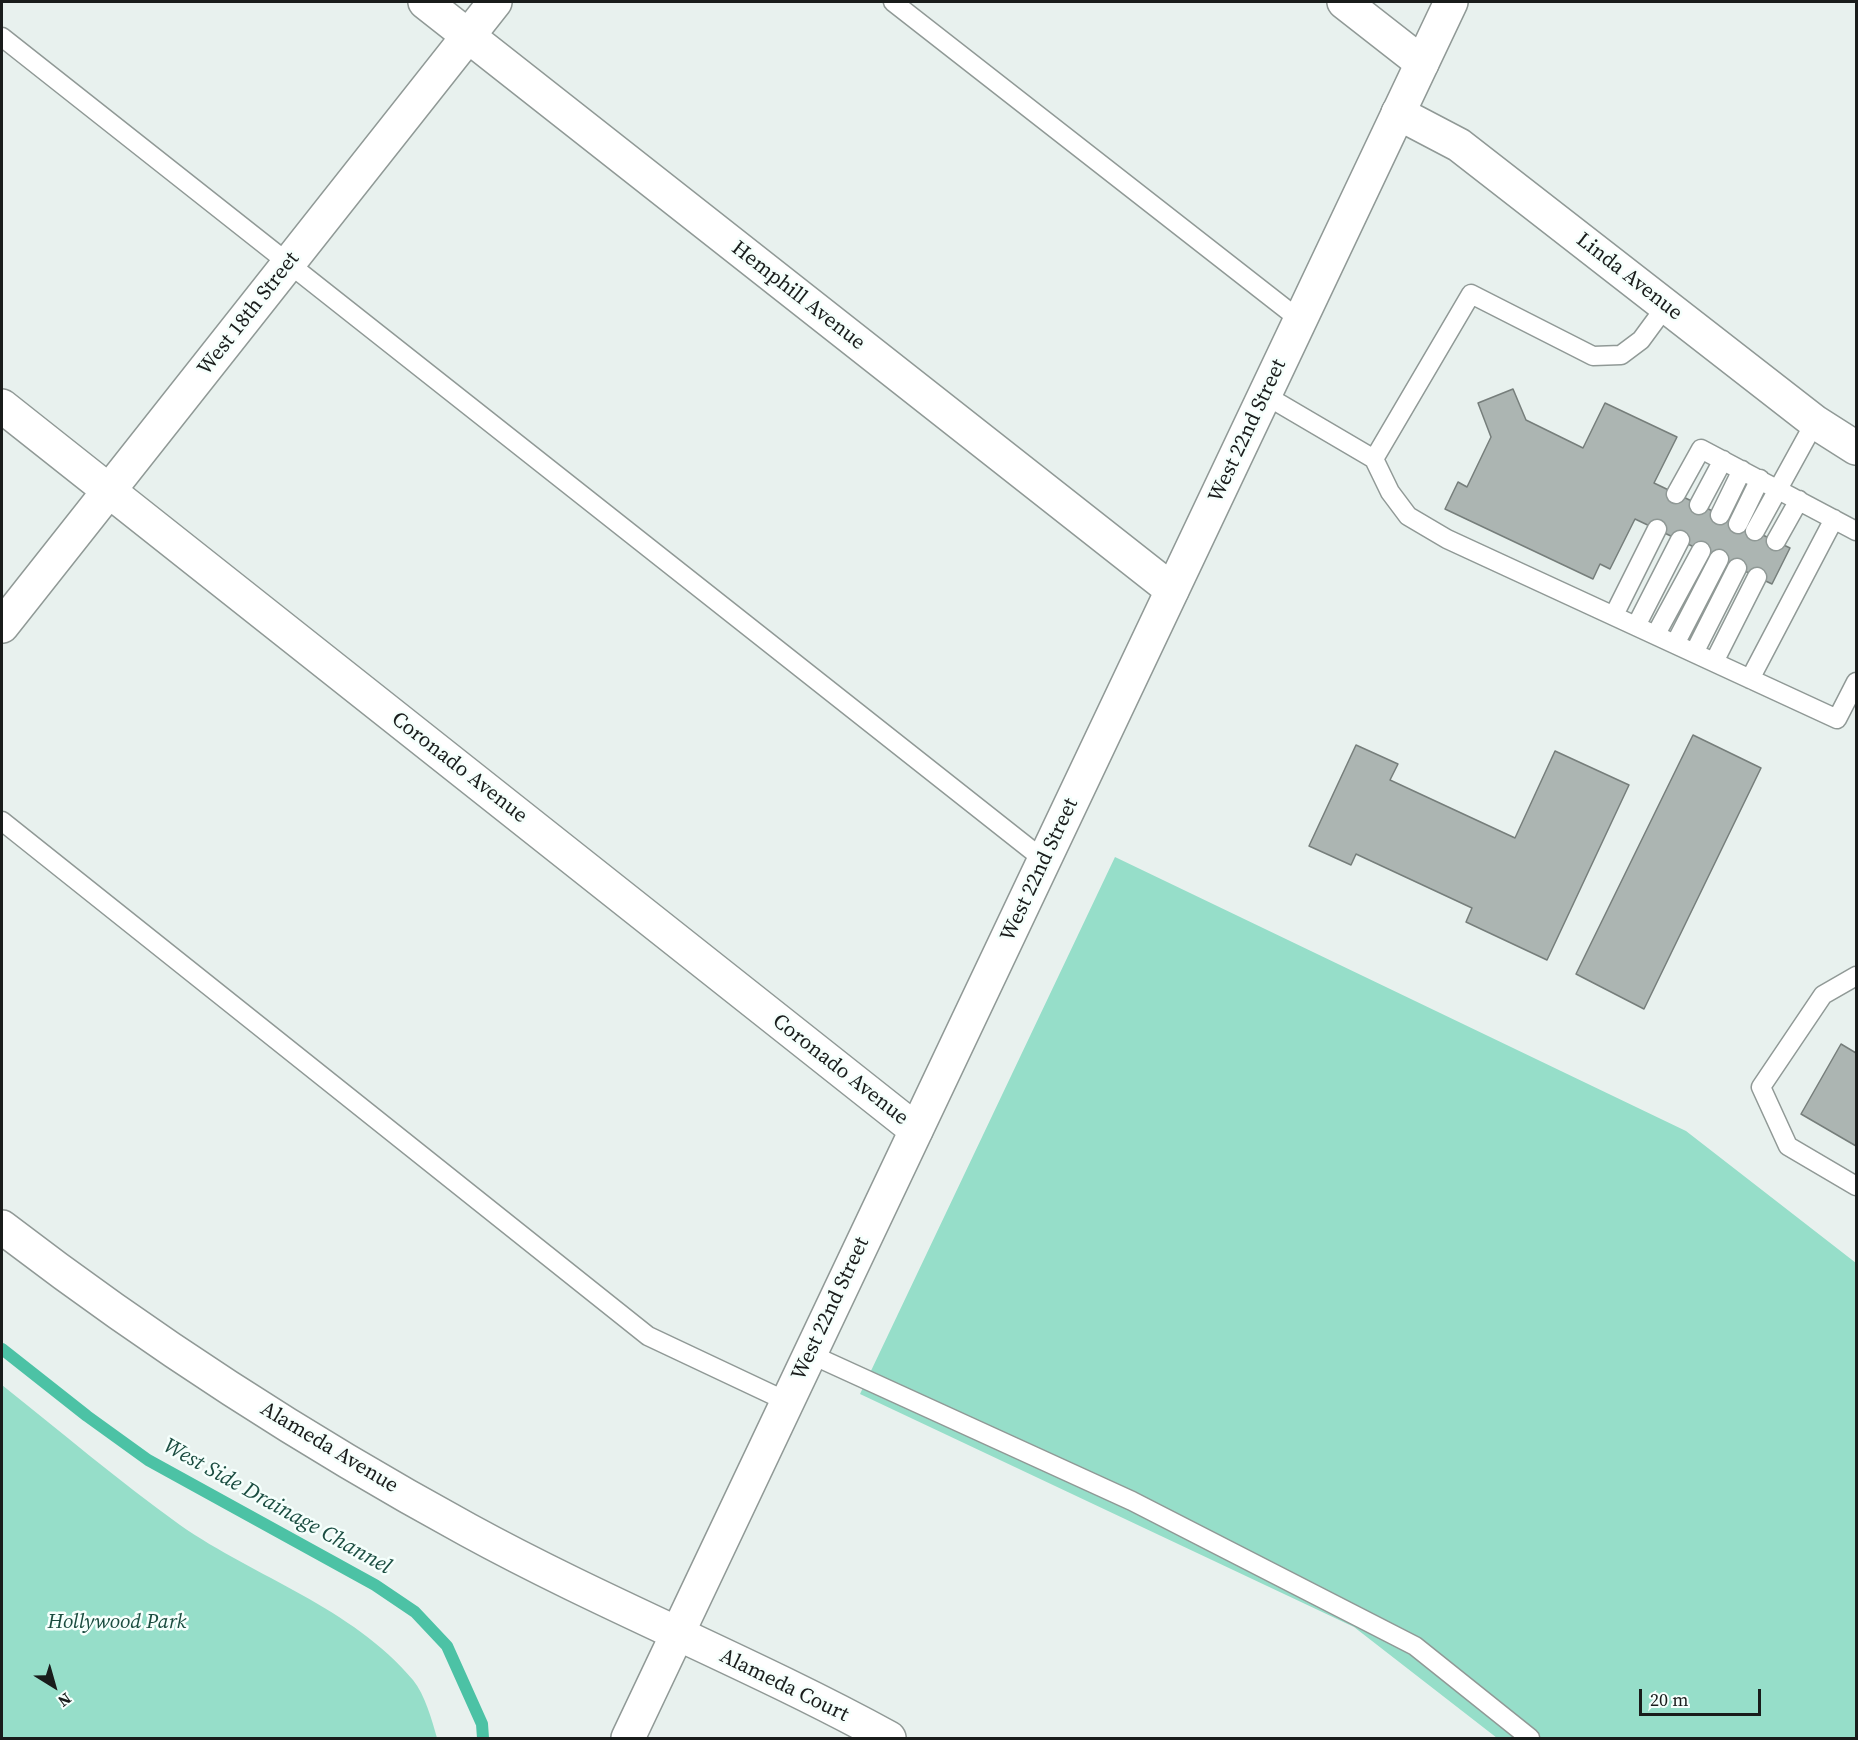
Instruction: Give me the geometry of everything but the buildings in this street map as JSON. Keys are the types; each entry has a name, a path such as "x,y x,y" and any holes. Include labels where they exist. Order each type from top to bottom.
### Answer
{"street":[{"name":"Hemphill Avenue","path":"425,2 1172,590"},
{"name":"West 18th Street","path":"2,627 495,2"},
{"path":"1344,2 1422,63"},
{"name":"West 22nd Street","path":"628,1738 1451,2"},
{"name":"Linda Avenue","path":"1398,114 1459,145 1815,422 1857,448"},
{"name":"Coronado Avenue","path":"2,406 916,1130"},
{"name":"Alameda Avenue","path":"2,1227 160,1342 297,1432 470,1531 678,1634"},
{"name":"Alameda Court","path":"678,1634 889,1738"}],"lane":[{"path":"893,2 1300,320"},
{"path":"2,37 1044,860"},
{"path":"1374,459 1471,294 1593,356 1621,355 1641,340 1666,306"},
{"path":"1265,395 1374,459 1390,492 1408,516 1447,539 1837,719 1857,682"},
{"path":"1755,531 1815,422"},
{"path":"1676,494 1701,449 1857,531"},
{"path":"1699,505 1723,460"},
{"path":"1720,514 1742,470"},
{"path":"1738,524 1760,479"},
{"path":"1776,542 1799,500"},
{"path":"1750,679 1834,519"},
{"path":"1614,615 1657,530"},
{"path":"1636,626 1680,540"},
{"path":"1656,634 1701,550"},
{"path":"1675,644 1719,559"},
{"path":"1694,653 1737,568"},
{"path":"1714,662 1757,577"},
{"path":"2,821 648,1336 788,1402"},
{"path":"1857,976 1823,995 1761,1087 1788,1146 1857,1186"},
{"path":"810,1354 1132,1501 1415,1646 1530,1738"}],"green space":[{"path":"1115,857 1686,1131 1856,1263 1856,1738 1497,1738 1354,1627 860,1394"},
{"name":"Hollywood Park","path":"2,1385 112,1474 180,1525 362,1632 413,1680 425,1700 437,1738 2,1738"}],"waterway":[{"name":"West Side Drainage Channel","path":"2,1349 87,1416 148,1460 375,1585 415,1612 447,1646 482,1724 483,1738"}]}
